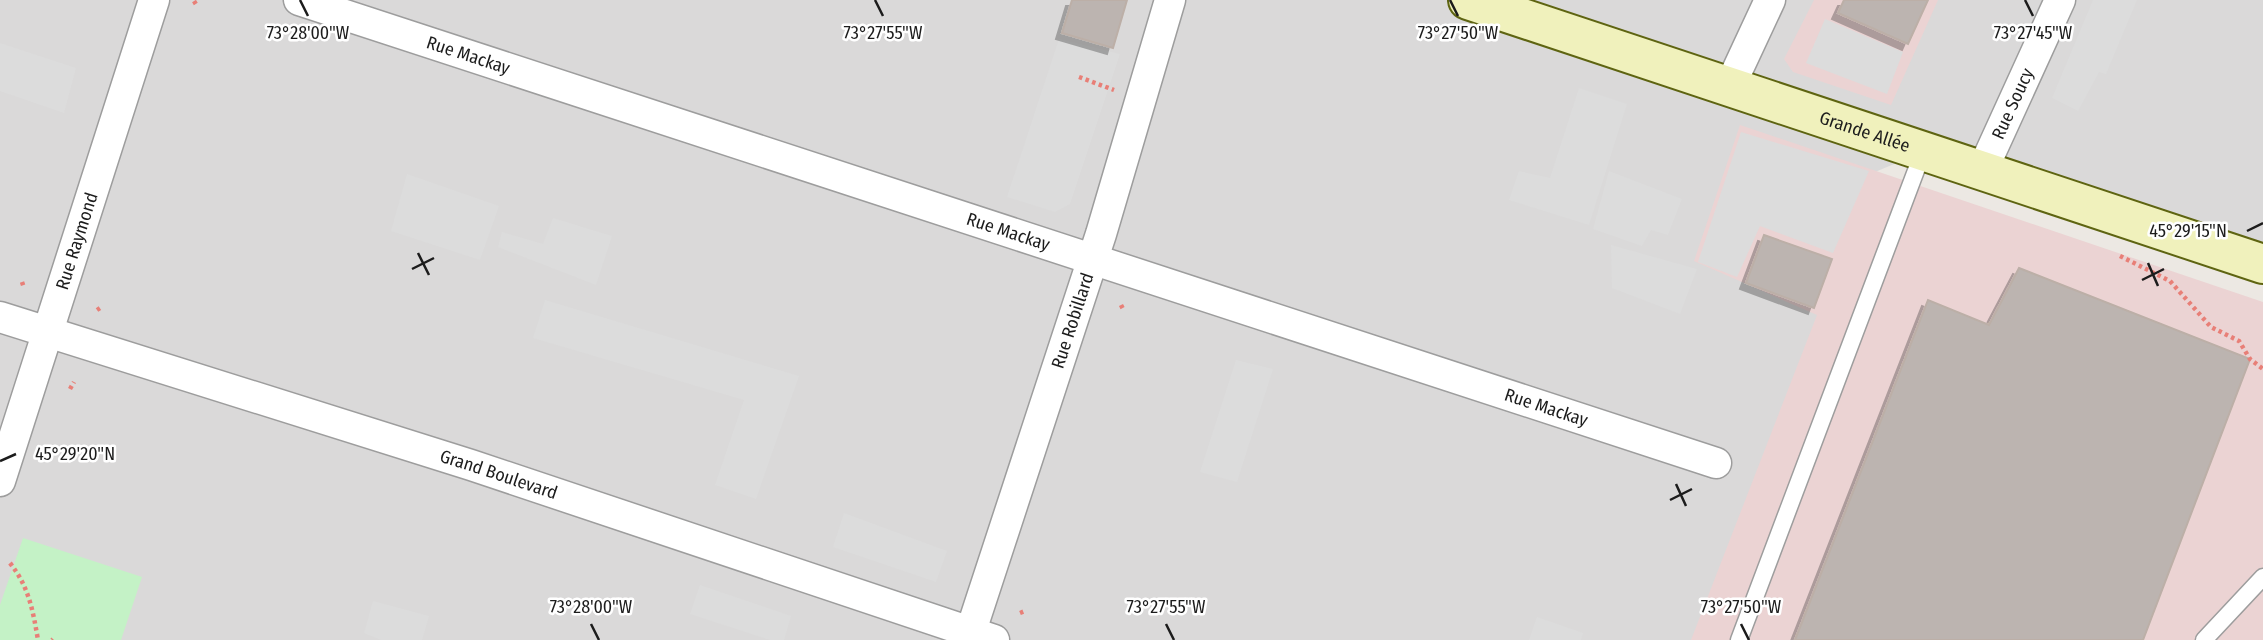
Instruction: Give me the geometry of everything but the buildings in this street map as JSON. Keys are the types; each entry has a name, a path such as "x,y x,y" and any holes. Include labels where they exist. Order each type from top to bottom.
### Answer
{"main road":[{"name":"Grande Allée","path":"1468,0 2263,264"}],"street":[{"name":"Rue Raymond","path":"0,481 154,0"},
{"name":"Rue Mackay","path":"299,0 1716,463"},
{"name":"Rue Robillard","path":"977,637 1170,0"},
{"path":"1729,88 1770,0"},
{"name":"Rue Soucy","path":"1982,171 2060,0"},
{"name":"Grand Boulevard","path":"0,317 471,465 977,637"}],"lane":[{"path":"1739,640 1923,152"},
{"path":"2204,640 2263,577"}],"path":[{"path":"1079,78 1116,90"},
{"path":"2111,249 2127,261 2170,281 2211,327 2239,341 2250,359 2263,369"},
{"path":"70,389 74,382"},
{"path":"10,563 23,578 31,601 38,640"}],"shaded area":[{"path":"0,0 2263,0 2263,264 1923,152 1875,172 1692,640 0,640"},
{"path":"1814,0 1938,0 1891,105 1793,72 1784,59"},
{"path":"2093,0 2137,0 2106,74 2099,72 2078,111 2052,98"},
{"path":"1825,19 1903,52 1887,94 1806,63"},
{"path":"1059,39 1120,54 1070,204 1055,212 1007,197"},
{"path":"0,43 76,68 64,113 0,91"},
{"path":"1579,88 1627,104 1589,225 1509,200 1519,171 1550,178"},
{"path":"1740,125 2263,302 2263,640 1691,640 1817,315 1694,261"},
{"path":"1741,132 1869,171 1833,253 1760,226 1737,277 1698,262"},
{"path":"1609,171 1682,199 1668,235 1651,230 1642,246 1593,229"},
{"path":"407,174 499,206 480,260 391,231"},
{"path":"553,218 612,236 596,285 498,247 502,232 543,244"},
{"path":"1611,245 1697,269 1680,314 1612,288"},
{"path":"545,300 799,376 756,499 715,485 744,400 533,338"},
{"path":"1236,360 1273,369 1237,482 1200,472"},
{"path":"844,513 947,551 936,582 833,547"},
{"path":"700,585 791,616 784,640 770,640 690,614"},
{"path":"373,601 429,616 422,640 381,640 364,633"},
{"path":"1537,617 1583,633 1581,640 1529,640"}],"green space":[{"path":"23,538 142,577 121,640 0,640 0,605"}]}
